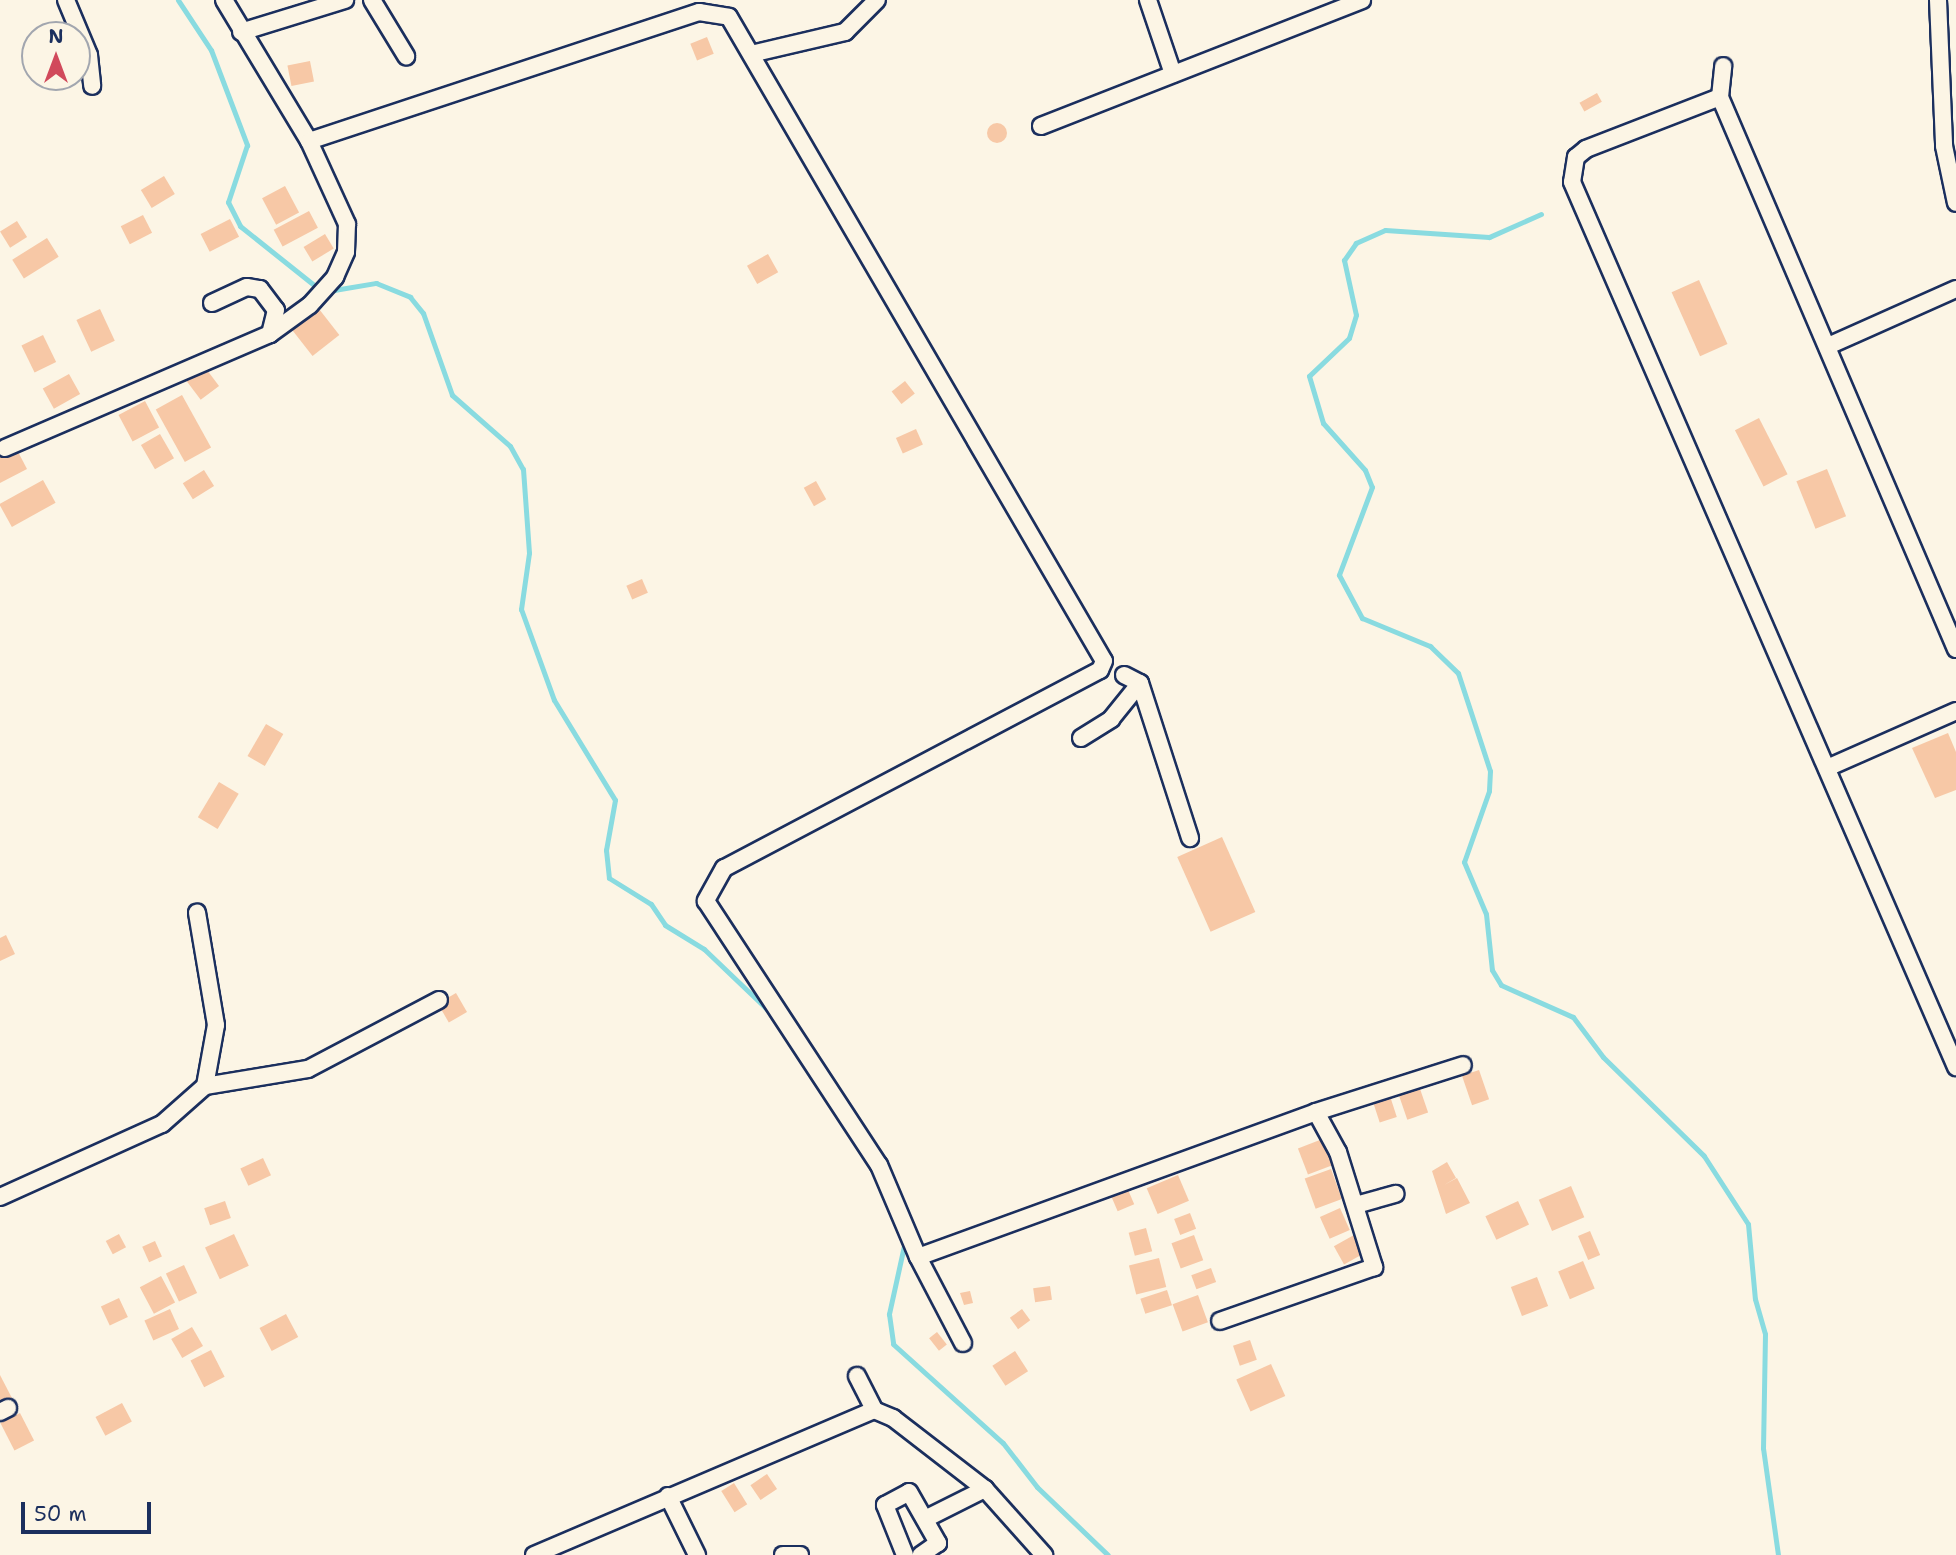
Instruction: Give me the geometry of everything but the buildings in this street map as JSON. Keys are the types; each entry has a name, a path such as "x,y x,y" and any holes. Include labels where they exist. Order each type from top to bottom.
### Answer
{"street":[{"path":"66,0 89,55 92,86"},
{"path":"5,449 270,334 310,305 346,252 347,224 309,141 224,0"},
{"path":"241,32 345,0"},
{"path":"372,0 405,56"},
{"path":"751,54 845,32 877,0"},
{"path":"1148,0 1173,74"},
{"path":"1041,126 1362,0"},
{"path":"1938,0 1944,146 1956,203"},
{"path":"309,141 696,6 729,17 1113,668 1140,683 1191,838"},
{"path":"1723,66 1720,97 1956,649"},
{"path":"1720,97 1586,149 1576,157 1572,182 1956,1067"},
{"path":"212,303 247,287 260,289 276,310 270,334"},
{"path":"1828,346 1956,289"},
{"path":"963,1343 918,1257 879,1164 706,901 724,868 1100,670 1113,668"},
{"path":"1081,738 1111,719 1140,683"},
{"path":"1827,768 1956,711"},
{"path":"197,913 216,1025 205,1086"},
{"path":"0,1197 162,1124 205,1086 308,1069 439,1000"},
{"path":"918,1257 1316,1112 1463,1065"},
{"path":"1220,1321 1374,1267 1356,1205 1316,1112"},
{"path":"1356,1205 1395,1194"},
{"path":"857,1377 874,1410 893,1418 985,1489 1044,1555"},
{"path":"534,1555 874,1410"},
{"path":"927,1518 985,1489"},
{"path":"905,1555 885,1505 909,1492 927,1518 938,1543 920,1555"},
{"path":"668,1496 697,1555"},
{"path":"783,1555 793,1550 800,1555"}],"waterway":[{"path":"178,0 211,50 247,145 228,202 240,226 314,285 334,290 376,283 410,297 423,313 452,395 510,446 523,469 529,553 521,609 554,700 615,800 606,850 609,878 651,904 665,925 704,949 770,1012"},
{"path":"1541,214 1489,237 1385,230 1356,243 1344,260 1356,315 1349,338 1309,376 1323,423 1365,470 1372,487 1339,575 1362,618 1430,646 1458,673 1490,771 1489,791 1464,862 1486,914 1492,970 1501,985 1573,1017 1603,1057 1704,1156 1748,1224 1755,1299 1765,1334 1763,1448 1778,1555"},
{"path":"905,1241 889,1314 893,1344 1003,1443 1037,1487 1108,1555"}]}
